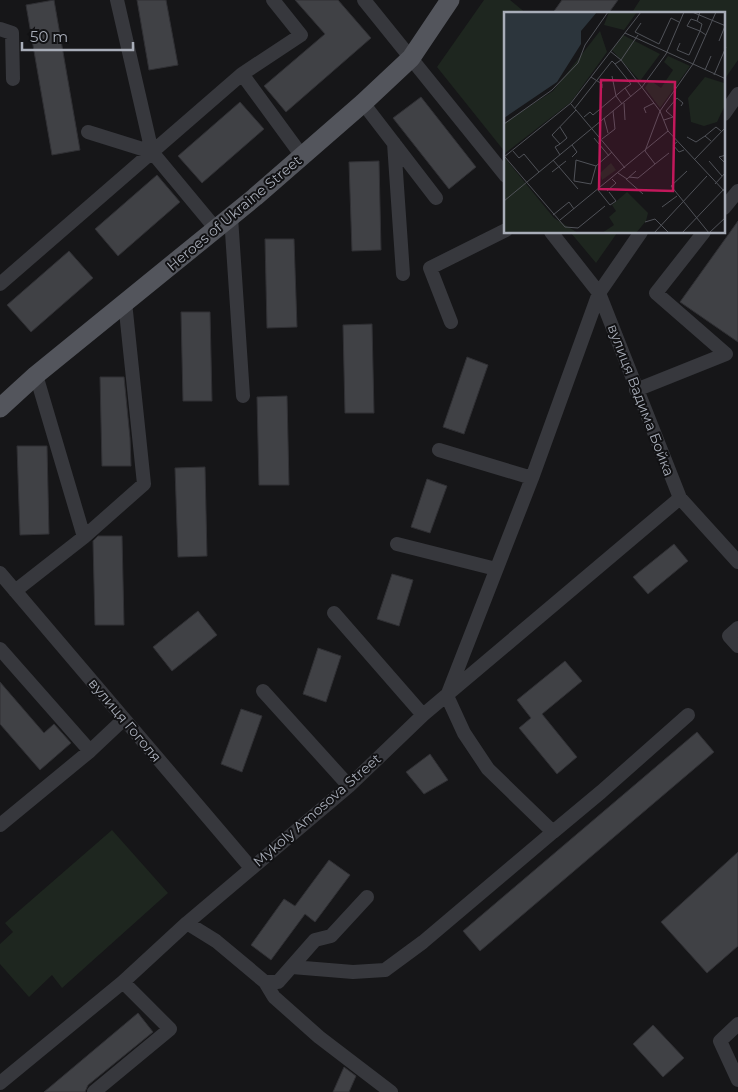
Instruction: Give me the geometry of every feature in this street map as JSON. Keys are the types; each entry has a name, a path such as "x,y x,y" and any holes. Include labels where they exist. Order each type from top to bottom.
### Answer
{"main road":[{"name":"Heroes of Ukraine Street","path":"0,408 36,375 231,217 364,103 411,58 450,0"}],"street":[{"path":"117,0 152,152 216,229"},
{"path":"0,284 242,74 302,34 273,0"},
{"path":"364,0 504,174"},
{"path":"0,29 12,33 13,79"},
{"path":"242,74 302,156"},
{"path":"726,111 738,94"},
{"path":"364,103 436,198"},
{"path":"88,132 152,152"},
{"path":"394,143 403,274"},
{"path":"726,206 738,191"},
{"path":"231,217 243,396"},
{"path":"451,322 430,268 504,231"},
{"name":"вулиця Вадима Бойка","path":"552,234 599,293 680,498 738,562"},
{"path":"553,832 488,769 464,733 447,696 532,478 599,293 640,234"},
{"path":"636,390 726,354 656,293 702,234"},
{"path":"15,591 84,537 144,484 126,302"},
{"path":"36,375 84,537"},
{"path":"439,450 532,478"},
{"name":"Mykoly Amosova Street","path":"0,1083 123,982 187,923 349,786 423,715 680,498"},
{"path":"397,544 496,569"},
{"name":"вулиця Гоголя","path":"0,573 251,868"},
{"path":"334,613 423,715"},
{"path":"738,628 729,636 738,646"},
{"path":"0,649 90,751"},
{"path":"263,691 349,786"},
{"path":"292,967 353,972 385,970 423,942 601,792 688,715"},
{"path":"0,825 90,751 124,719"},
{"path":"265,982 278,982 316,940 332,936 367,897"},
{"path":"187,923 216,941 265,982 274,997 319,1037 391,1092"},
{"path":"94,1092 170,1030 123,982"},
{"path":"738,1024 720,1041 738,1080"}],"shaded area":[{"path":"484,0 510,0 525,12 504,12 504,151 437,67"},
{"path":"640,0 738,0 738,60 726,77 726,12 632,12"},
{"path":"572,234 616,234 596,263"},
{"path":"112,830 168,893 62,988 52,975 29,997 0,964 0,944 13,932 5,923"}],"building":[{"path":"54,0 80,150 52,155 26,5"},
{"path":"137,0 166,0 178,65 149,70"},
{"path":"295,0 338,0 371,38 286,112 264,86 325,34"},
{"path":"562,0 618,0 609,12 553,12"},
{"path":"421,97 476,167 449,189 393,118"},
{"path":"240,102 264,129 202,183 178,156"},
{"path":"379,161 381,250 352,251 349,162"},
{"path":"157,175 180,202 118,256 95,229"},
{"path":"738,221 738,342 680,302"},
{"path":"265,239 294,239 297,327 267,328"},
{"path":"69,251 93,278 31,332 7,305"},
{"path":"181,312 210,312 212,401 183,401"},
{"path":"372,324 374,413 345,413 343,325"},
{"path":"467,357 488,365 464,434 443,427"},
{"path":"100,377 124,377 131,466 102,466"},
{"path":"287,396 289,485 259,485 257,397"},
{"path":"17,446 47,446 49,534 20,535"},
{"path":"205,467 207,556 178,557 175,468"},
{"path":"427,479 447,486 430,533 411,527"},
{"path":"98,536 122,536 124,625 95,625 93,541"},
{"path":"674,544 688,561 648,594 633,577"},
{"path":"392,574 413,580 399,626 377,619"},
{"path":"198,611 217,635 172,671 153,647"},
{"path":"318,648 341,656 326,702 303,694"},
{"path":"565,661 582,681 542,714 577,757 557,774 519,728 531,718 517,700"},
{"path":"0,682 44,733 54,724 71,743 40,770 0,724"},
{"path":"241,709 262,716 242,772 221,764"},
{"path":"697,732 714,752 480,951 463,931"},
{"path":"430,754 448,780 424,794 406,772"},
{"path":"738,852 738,946 707,973 661,922"},
{"path":"329,860 350,875 315,922 305,914 271,960 251,945 284,899 295,906"},
{"path":"138,1013 153,1032 88,1085 85,1092 44,1092"},
{"path":"653,1025 684,1058 663,1077 633,1044"},
{"path":"344,1067 356,1076 349,1092 333,1092"}]}
